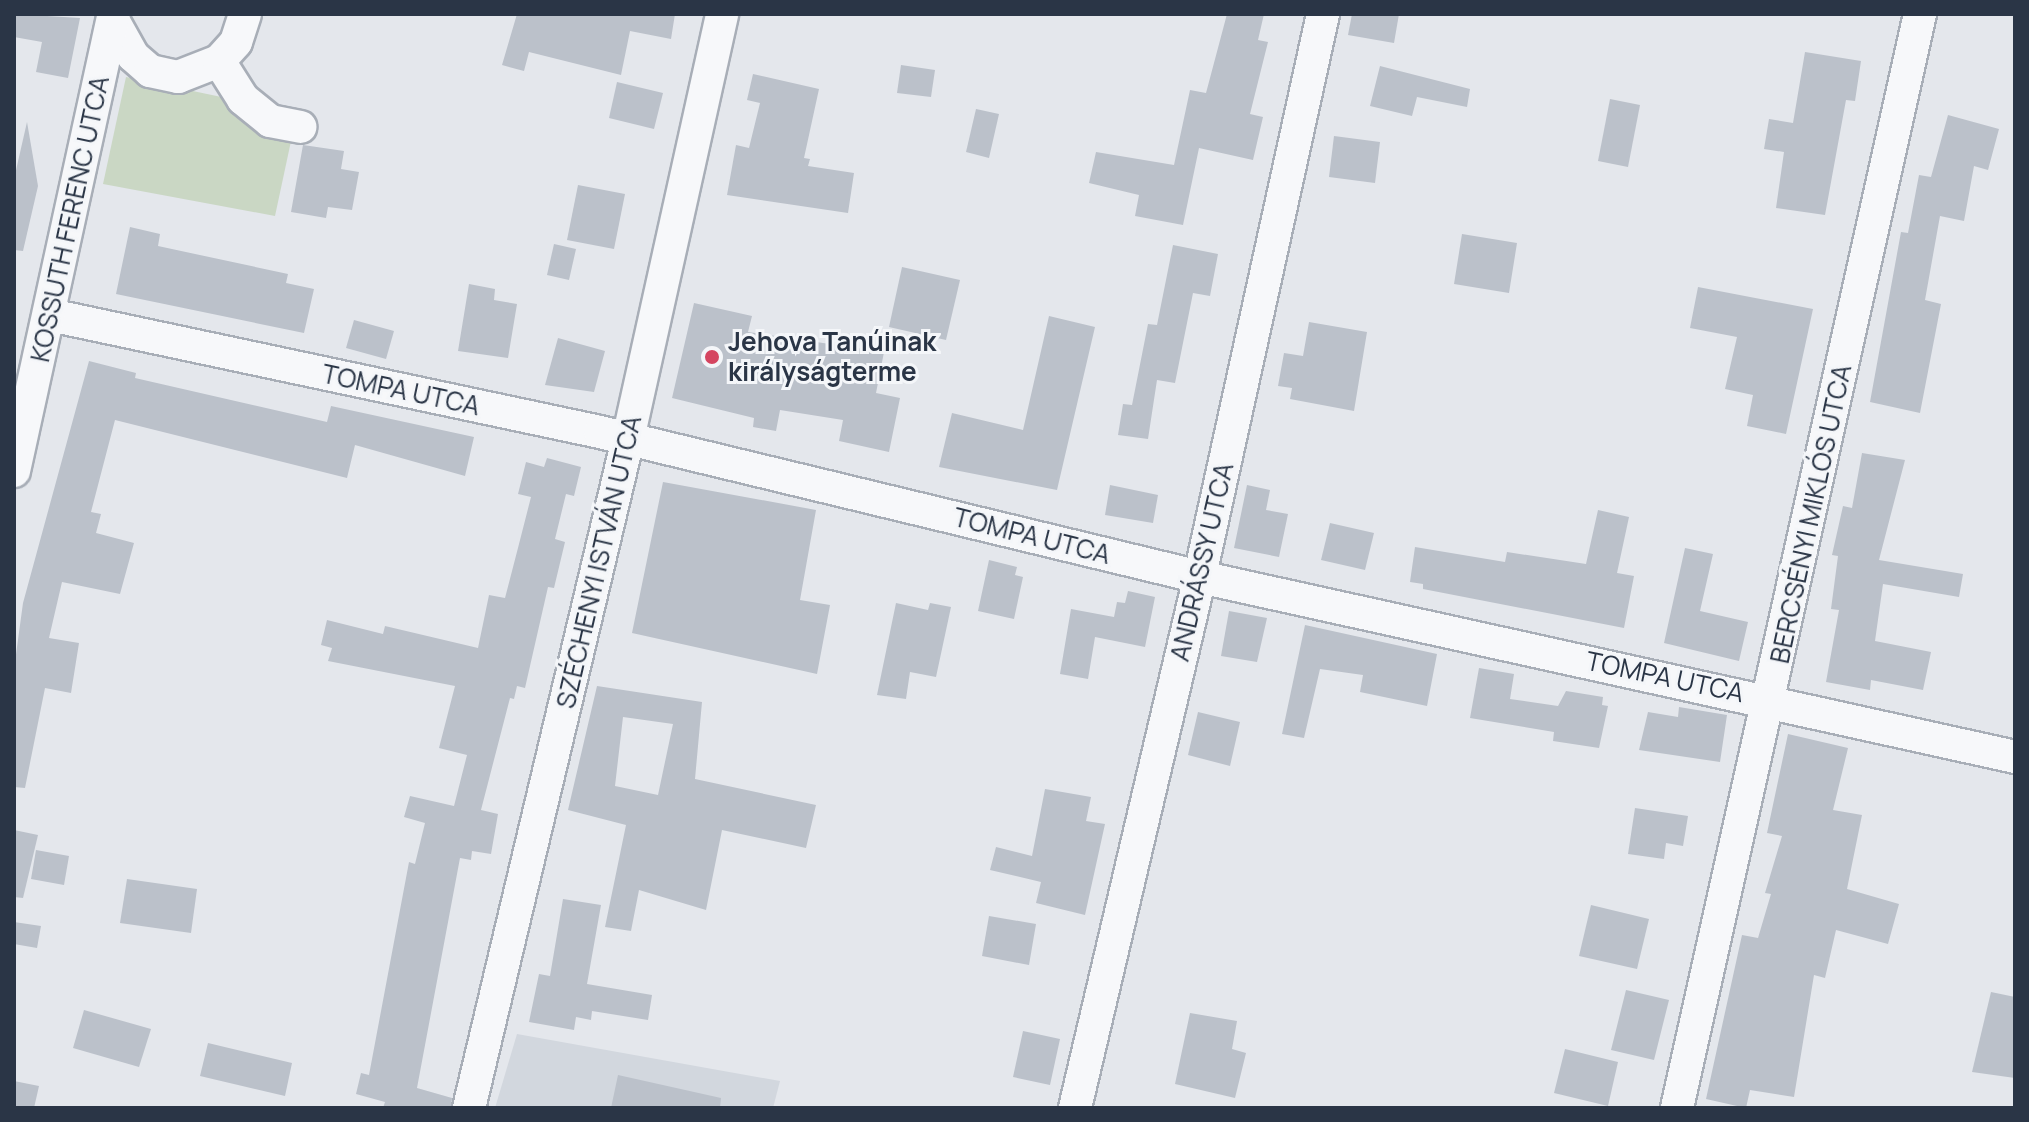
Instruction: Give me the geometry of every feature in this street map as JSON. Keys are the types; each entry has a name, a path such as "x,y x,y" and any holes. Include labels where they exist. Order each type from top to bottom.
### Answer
{"street":[{"path":"114,17 133,56 150,71 178,77 219,61 236,42 245,14"},
{"name":"SZÉCHENYI ISTVÁN UTCA","path":"469,1108 628,439 722,14"},
{"name":"ANDRÁSSY UTCA","path":"1075,1108 1200,577 1323,14"},
{"name":"BERCSÉNYI MIKLÓS UTCA","path":"1677,1108 1920,14"},
{"name":"KOSSUTH FERENC UTCA","path":"14,471 114,17"},
{"path":"219,61 243,99 270,121 300,127"},
{"name":"TOMPA UTCA","path":"50,315 628,439 1200,577 1770,700 2015,757"}],"shaded area":[{"path":"517,1034 780,1081 773,1108 495,1108"}],"green space":[{"path":"126,77 297,113 275,216 103,184"}],"building":[{"path":"14,14 80,18 68,78 36,72 42,42 14,37"},
{"path":"517,14 675,14 671,39 630,31 621,75 529,52 524,71 502,65"},
{"path":"1227,14 1264,14 1258,40 1268,42 1250,114 1263,117 1253,160 1199,148 1183,225 1135,216 1139,195 1089,183 1096,152 1174,165 1190,90 1206,93"},
{"path":"1352,14 1399,14 1394,43 1348,35"},
{"path":"1805,52 1861,61 1855,101 1846,100 1825,215 1776,208 1784,152 1764,149 1769,119 1793,123"},
{"path":"901,65 935,70 931,97 897,93"},
{"path":"1380,66 1470,89 1467,107 1417,97 1412,116 1370,106"},
{"path":"753,74 819,89 804,158 810,159 808,166 854,173 848,213 727,195 736,145 749,148 760,103 747,100"},
{"path":"617,82 663,93 654,129 609,118"},
{"path":"1610,99 1640,105 1628,167 1598,161"},
{"path":"976,109 999,114 989,158 966,152"},
{"path":"1948,115 1999,129 1988,170 1974,166 1964,221 1940,216 1925,300 1941,304 1920,413 1870,402 1901,232 1908,233 1919,175 1931,177"},
{"path":"27,122 38,186 23,251 14,250 14,179"},
{"path":"1334,136 1380,142 1375,183 1329,177"},
{"path":"303,145 344,151 341,169 359,172 352,210 328,207 326,218 291,212"},
{"path":"578,185 625,194 614,249 567,240"},
{"path":"130,227 160,234 158,246 288,274 286,283 314,289 304,333 116,294"},
{"path":"1462,234 1517,243 1509,293 1454,284"},
{"path":"554,244 576,249 569,280 547,275"},
{"path":"1173,245 1218,254 1210,296 1193,293 1175,383 1157,380 1148,439 1118,435 1123,404 1132,405 1148,324 1157,325"},
{"path":"902,267 960,280 946,340 889,327"},
{"path":"469,284 495,289 494,300 517,304 508,358 458,351"},
{"path":"1698,287 1813,309 1786,434 1747,426 1753,395 1725,389 1737,337 1690,328"},
{"path":"694,303 752,316 748,332 884,352 876,393 900,398 889,452 839,441 843,420 780,410 776,431 753,427 754,418 672,398"},
{"path":"1049,316 1095,327 1057,490 939,467 952,413 1023,430"},
{"path":"354,320 394,331 386,359 346,348"},
{"path":"1309,322 1367,332 1354,411 1290,399 1292,388 1278,386 1284,353 1303,356"},
{"path":"558,338 605,351 594,392 545,385"},
{"path":"89,361 136,373 135,378 327,422 331,406 474,437 465,476 355,445 347,478 115,420 91,512 101,514 96,533 134,543 120,594 62,582 49,638 79,643 71,693 45,688 25,788 14,787 14,669 23,603"},
{"path":"1862,453 1905,460 1879,560 1963,574 1959,597 1883,584 1875,641 1931,652 1923,690 1871,680 1870,690 1826,682 1839,610 1831,609 1838,556 1832,555 1843,506 1852,508"},
{"path":"547,458 581,467 574,496 566,494 555,539 565,542 554,588 548,587 525,688 517,686 514,699 510,698 481,810 498,814 491,854 472,851 471,860 460,858 417,1088 452,1098 451,1108 383,1108 385,1102 356,1094 361,1073 369,1075 409,862 415,864 425,823 404,817 410,796 454,806 467,755 439,748 455,686 328,661 332,648 321,645 327,620 383,634 385,626 478,648 489,595 505,598 519,544 531,497 518,494 526,462 544,467"},
{"path":"663,482 816,510 800,600 830,605 817,674 632,633"},
{"path":"1110,485 1158,495 1153,523 1105,515"},
{"path":"1247,485 1270,490 1266,510 1288,514 1279,557 1234,548"},
{"path":"1598,510 1629,517 1617,573 1634,576 1624,628 1423,589 1423,584 1410,582 1415,547 1505,562 1507,552 1586,564"},
{"path":"1330,523 1374,533 1365,570 1321,560"},
{"path":"1685,548 1713,554 1700,611 1748,622 1739,661 1664,643"},
{"path":"989,560 1017,567 1015,575 1023,577 1014,619 978,611"},
{"path":"1128,591 1155,597 1145,647 1095,637 1088,679 1060,674 1071,609 1114,617 1117,602 1125,603"},
{"path":"896,603 928,610 930,603 951,607 936,677 910,672 906,699 877,695"},
{"path":"1229,611 1267,618 1257,662 1221,656"},
{"path":"1305,625 1437,654 1427,706 1360,692 1363,675 1320,669 1304,738 1282,734"},
{"path":"1479,668 1514,674 1510,699 1558,706 1566,691 1603,697 1602,705 1608,706 1599,748 1553,741 1554,732 1470,718"},
{"path":"597,686 702,702 695,779 816,805 806,848 722,830 706,910 639,890 631,931 605,927 626,825 568,810","holes":["623,717 673,724 658,795 615,786"]},
{"path":"1679,707 1727,715 1720,762 1639,750 1648,712 1678,717"},
{"path":"1198,712 1240,722 1230,766 1188,755"},
{"path":"1788,734 1848,748 1833,810 1862,815 1847,889 1899,904 1888,944 1836,930 1825,978 1814,975 1794,1097 1750,1090 1746,1108 1706,1099 1742,935 1758,938 1771,894 1765,893 1782,836 1767,833"},
{"path":"1045,789 1091,797 1086,821 1105,824 1085,915 1036,903 1041,882 990,870 996,847 1032,856"},
{"path":"1635,808 1688,816 1683,846 1666,843 1664,859 1628,854"},
{"path":"14,830 38,835 23,898 14,897"},
{"path":"36,850 69,856 64,885 31,879"},
{"path":"127,879 197,889 191,933 120,923"},
{"path":"563,899 601,905 587,984 652,995 648,1020 592,1011 591,1020 576,1017 574,1030 529,1022 539,974 550,976"},
{"path":"1591,905 1649,919 1637,969 1579,956"},
{"path":"989,916 1036,924 1029,965 982,956"},
{"path":"14,922 41,926 37,948 14,944"},
{"path":"1626,990 1669,1000 1654,1060 1611,1050"},
{"path":"1991,992 2015,997 2015,1078 1972,1072"},
{"path":"84,1010 151,1029 139,1067 73,1048"},
{"path":"1190,1013 1237,1021 1232,1049 1246,1053 1235,1098 1175,1084"},
{"path":"1023,1031 1060,1039 1050,1085 1013,1077"},
{"path":"208,1043 292,1063 285,1096 200,1076"},
{"path":"1565,1049 1618,1062 1608,1106 1554,1093"},
{"path":"618,1075 721,1098 720,1108 611,1108"},
{"path":"14,1081 39,1086 34,1108 14,1108"}],"place":[{"name":"Jehova Tanúinak királyságterme","path":"712,357"}]}
